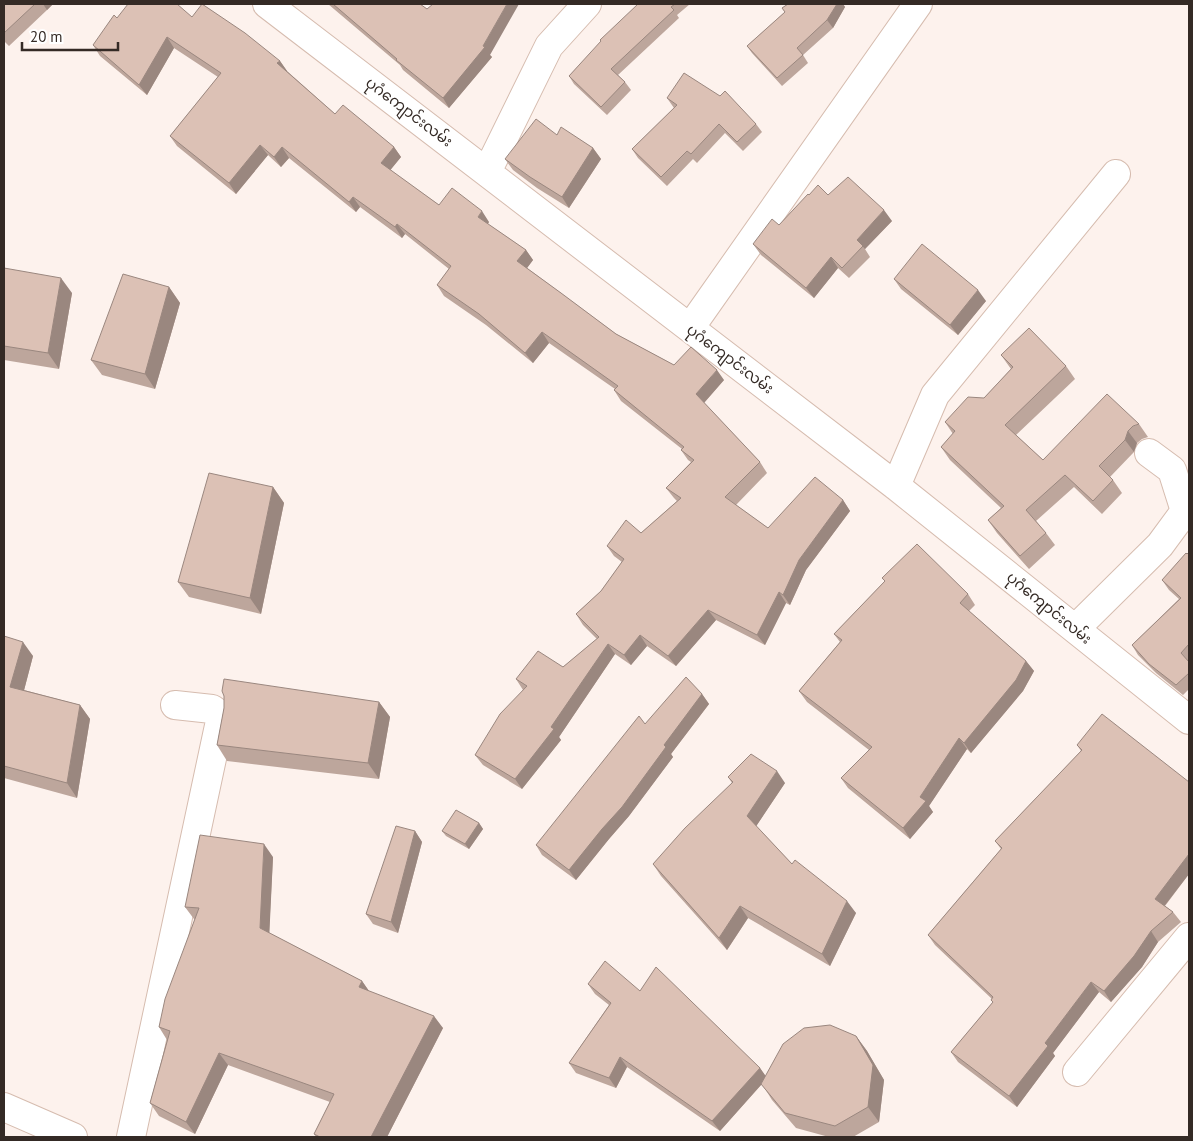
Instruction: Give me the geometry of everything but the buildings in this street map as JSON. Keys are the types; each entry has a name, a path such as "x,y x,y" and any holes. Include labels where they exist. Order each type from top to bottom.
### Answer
{"street":[{"name":"ပုဂံကျောင်းလမ်း","path":"267,4 896,486 1189,720"},
{"path":"487,172 549,46 587,4"},
{"path":"690,328 918,4"},
{"path":"896,486 935,396 1116,174"},
{"path":"1074,629 1160,544 1185,511 1172,470 1148,453"},
{"path":"131,1137 220,721 219,714 212,709 175,705"},
{"path":"1077,1072 1189,937"},
{"path":"4,1107 73,1137"}]}
